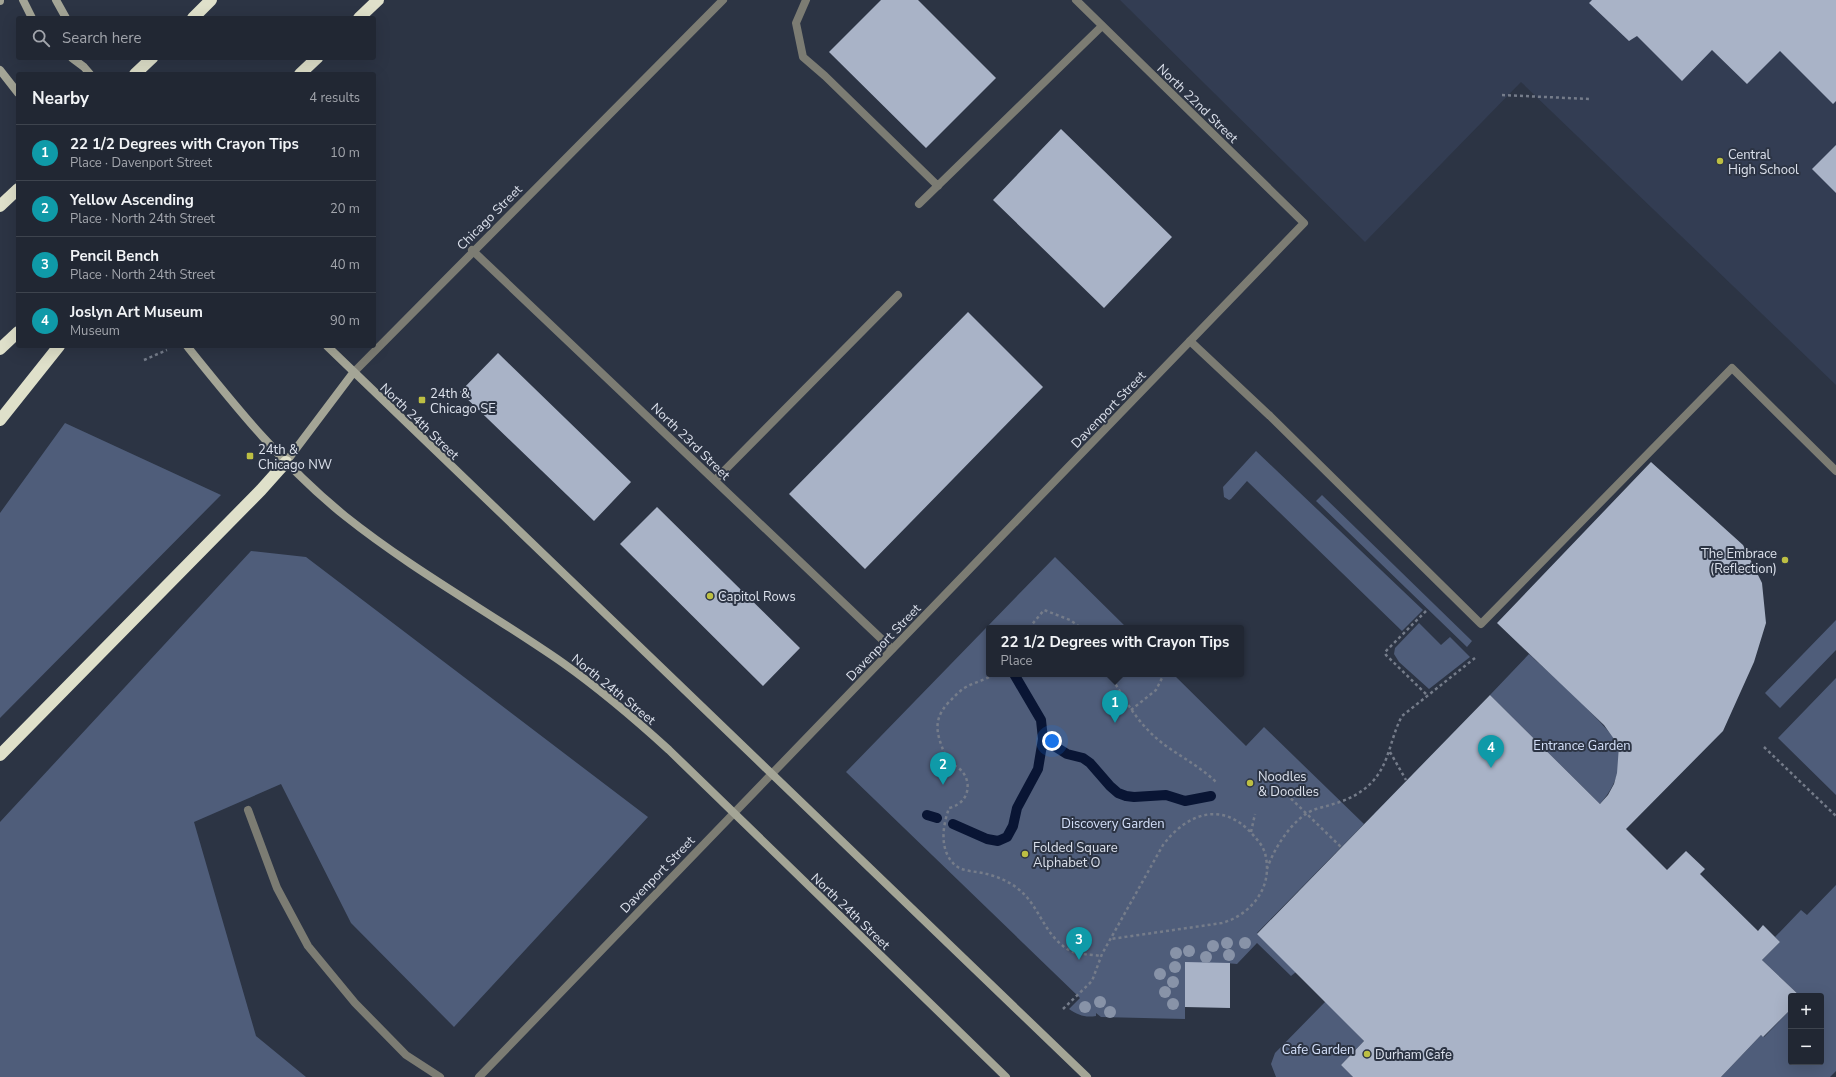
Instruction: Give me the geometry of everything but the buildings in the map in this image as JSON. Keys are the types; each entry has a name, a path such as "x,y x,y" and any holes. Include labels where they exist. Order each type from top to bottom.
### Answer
{"highway":[{"path":"195,16 211,0"},
{"path":"361,16 378,0"},
{"path":"138,72 150,60"},
{"path":"302,72 315,60"},
{"path":"0,206 16,191"},
{"path":"0,349 16,334"},
{"path":"0,420 57,348"},
{"path":"0,755 261,490 286,462"}],"main road":[{"path":"23,0 31,16"},
{"path":"56,0 65,16"},
{"path":"75,60 84,66"},
{"path":"82,60 88,72"},
{"path":"0,70 16,90"},
{"name":"North 24th Street","path":"190,348 241,413 286,462 344,516 396,554 526,638 602,691 669,750 1006,1077"},
{"name":"North 24th Street","path":"329,348 353,373 1087,1077"},
{"name":"Chicago Street","path":"286,462 353,373"}],"street":[{"name":"Chicago Street","path":"353,373 472,250 723,0"},
{"path":"806,0 796,23 802,57 825,76 938,186"},
{"name":"North 22nd Street","path":"1076,0 1304,223"},
{"path":"919,204 1102,26"},
{"name":"Davenport Street","path":"478,1077 1304,223"},
{"name":"North 23rd Street","path":"472,250 892,649"},
{"path":"715,480 898,295"},
{"path":"1190,341 1270,416 1480,624 1732,368 1836,471"},
{"path":"248,810 277,888 308,946 355,1003 406,1055 440,1077"}],"path":[{"path":"1502,95 1589,99"},
{"path":"144,360 170,349"},
{"path":"1032,625 1044,610 1070,620 1077,625"},
{"path":"1426,611 1385,652 1386,655 1427,694"},
{"path":"1111,939 1232,920 1255,904 1263,886 1271,856 1284,835 1301,817 1315,810 1343,802 1364,789 1379,775 1390,752 1397,725 1402,716 1427,694 1475,658"},
{"path":"988,677 959,691 943,708 938,717 937,727 939,737 948,763 960,768 968,781 966,796 955,807 949,808 944,824 943,835 947,855 957,867 999,878 1018,888 1032,902 1046,928 1059,942 1070,950 1101,956"},
{"path":"1112,677 1131,710 1155,737 1197,765 1217,783"},
{"path":"1131,710 1156,690 1162,677"},
{"path":"1764,747 1836,816"},
{"path":"1390,752 1406,780"},
{"path":"1278,786 1342,848"},
{"path":"1251,832 1255,814"},
{"path":"1063,1010 1092,981 1101,956 1163,845 1173,831 1187,821 1203,815 1220,815 1234,820 1251,832 1260,843 1266,858 1267,871"}],"shaded area":[{"name":"Central High School","path":"1120,0 1836,0 1836,385 1521,82 1365,242"}],"green space":[{"path":"65,423 221,495 0,718 0,513"},
{"path":"1256,451 1423,610 1402,631 1247,481 1231,499 1229,500 1224,497 1223,487"},
{"path":"1322,495 1472,641 1467,647 1316,501"},
{"path":"251,551 306,557 648,817 454,1027 351,923 281,784 194,822 256,1036 306,1077 0,1077 0,822"},
{"name":"Discovery Garden","path":"1055,557 1124,625 989,625"},
{"path":"1836,620 1836,650 1780,708 1765,693"},
{"path":"1419,623 1441,645 1450,637 1470,657 1429,689 1399,662 1394,654 1395,648"},
{"name":"Discovery Garden","path":"986,628 986,677 1176,677 1246,746 1264,727 1364,824 1257,933 1296,972 1291,976 1257,943 1237,964 1226,963 1185,1002 1185,1019 1101,1017 1096,1013 1096,1016 1092,1017 1079,1014 1069,1009 1080,998 846,772"},
{"name":"Entrance Garden","path":"1529,654 1593,714 1615,739 1619,747 1620,763 1616,777 1605,798 1600,804 1490,695"},
{"path":"1836,678 1836,795 1778,738"},
{"path":"1836,885 1836,1071 1830,1077 1721,1077 1761,1035 1764,1037 1788,1012 1788,1065 1824,1065 1824,993 1797,993 1762,960 1780,942 1775,937 1801,910 1807,915"},
{"name":"Cafe Garden","path":"1326,1001 1364,1041 1341,1065 1353,1077 1276,1077 1271,1064 1275,1053"}],"waterway":[{"path":"953,824 987,839 998,841 1007,837 1013,826 1017,808 1038,769 1043,739 1041,720 1016,677"},
{"path":"1043,739 1067,754 1083,758 1090,763 1110,786 1118,793 1126,796 1166,795 1185,801 1211,796"},
{"path":"927,815 937,818"}],"place":[{"name":"Central High School","path":"1720,161"},
{"name":"24th & Chicago SE","path":"422,400"},
{"name":"24th & Chicago NW","path":"250,456"},
{"name":"The Embrace (Reflection)","path":"1785,560"},
{"name":"Capitol Rows","path":"710,596"},
{"name":"22 1/2 Degrees with Crayon Tips","path":"1115,723"},
{"name":"Joslyn Art Museum","path":"1491,768"},
{"name":"Noodles & Doodles","path":"1250,783"},
{"name":"Yellow Ascending","path":"943,785"},
{"name":"Folded Square Alphabet O","path":"1025,854"},
{"name":"Pencil Bench","path":"1079,960"},
{"name":"Durham Cafe","path":"1367,1054"}]}
